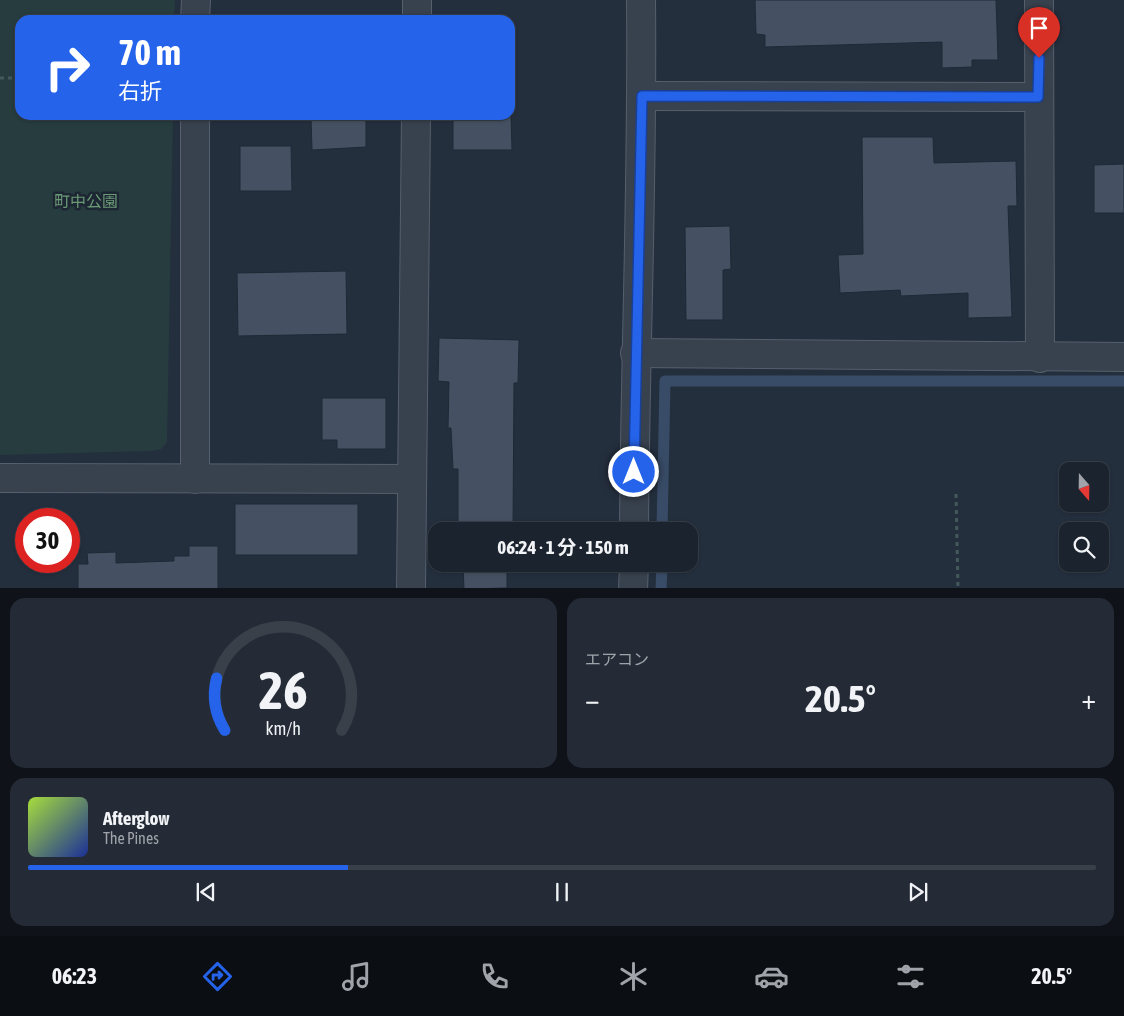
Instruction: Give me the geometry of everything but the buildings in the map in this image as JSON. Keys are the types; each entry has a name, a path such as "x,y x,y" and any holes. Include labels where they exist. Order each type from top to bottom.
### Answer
{"street":[{"path":"195,15 196,0"},
{"path":"417,0 417,15"},
{"path":"634,522 635,353 642,96 641,0"},
{"path":"1039,0 1040,358"},
{"path":"642,96 1038,97"},
{"path":"195,120 195,479"},
{"path":"411,588 416,120"},
{"path":"635,353 1040,358 1124,357"},
{"path":"0,478 412,479"},
{"path":"633,588 634,572"}],"path":[{"path":"0,78 15,78"},
{"path":"956,494 958,588"}],"green space":[{"name":"町中公園","path":"0,0 175,0 174,15 15,15 15,120 173,120 167,442 161,449 151,451 0,455"}],"waterway":[{"path":"662,522 665,381 1124,381"},
{"path":"661,588 662,572"}],"route":[{"path":"634,472 635,353 642,96 1038,97 1039,58"}]}
